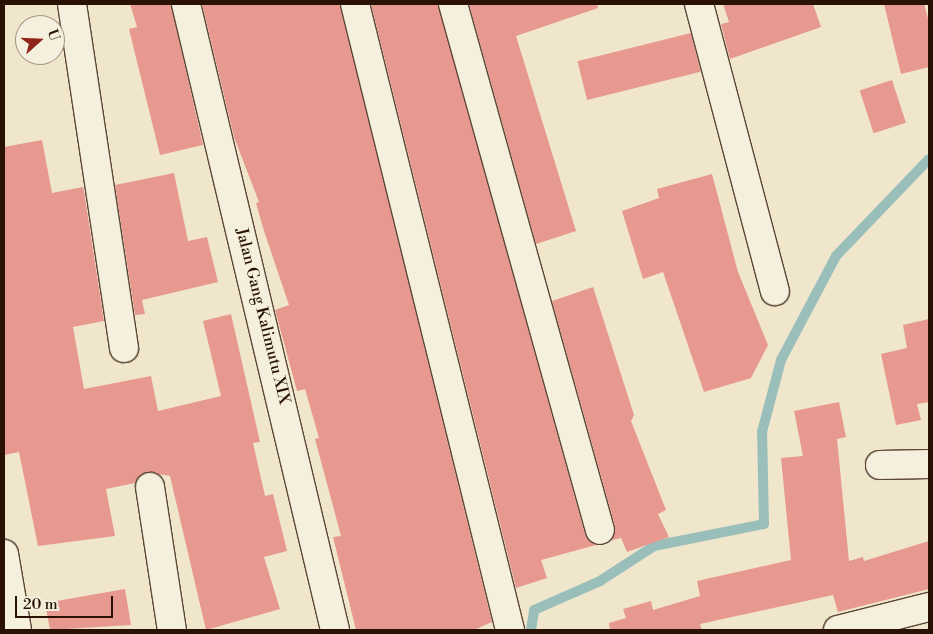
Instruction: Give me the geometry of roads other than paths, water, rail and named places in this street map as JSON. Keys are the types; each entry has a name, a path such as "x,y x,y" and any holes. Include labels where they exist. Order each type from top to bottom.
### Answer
{"street":[{"path":"72,4 124,348"},
{"name":"Jalan Gang Kalimutu XIX","path":"186,4 335,630"},
{"path":"355,4 510,630"},
{"path":"453,4 600,530"},
{"path":"699,4 775,291"},
{"path":"880,465 929,464"},
{"path":"150,487 172,630"},
{"path":"4,554 17,630"},
{"path":"838,630 929,607"}],"waterway":[{"path":"531,630 534,610 600,581 654,546 764,524 762,432 781,360 836,256 929,159"}]}
